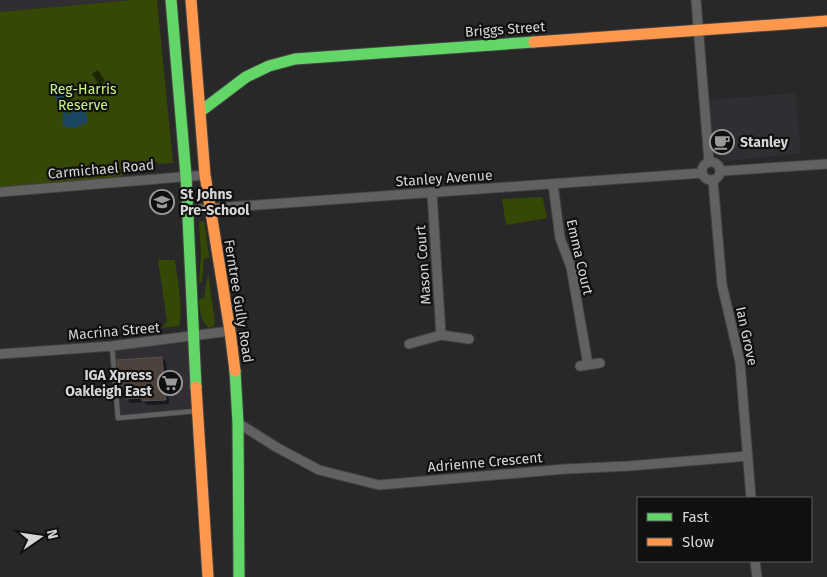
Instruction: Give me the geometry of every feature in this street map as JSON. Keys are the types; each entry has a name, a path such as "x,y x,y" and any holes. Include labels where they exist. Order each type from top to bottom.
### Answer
{"main road":[{"path":"171,0 186,176 208,577"},
{"name":"Ferntree Gully Road","path":"191,0 205,175 236,381 239,577"},
{"name":"Briggs Street","path":"200,111 246,76 269,66 295,59 827,21"}],"street":[{"path":"696,0 709,162"},
{"path":"709,162 718,164 721,172 718,178 713,181 707,180 702,173 703,166 709,162"},
{"path":"721,172 827,164"},
{"name":"Stanley Avenue","path":"188,210 702,173"},
{"name":"Carmichael Road","path":"0,192 205,175"},
{"name":"Ian Grove","path":"713,181 722,284 740,362 751,497"},
{"name":"Emma Court","path":"553,184 560,238 571,267 584,365 600,363"},
{"name":"Mason Court","path":"432,193 441,335"},
{"name":"Macrina Street","path":"0,354 112,346 230,332"},
{"path":"409,344 441,335 469,339"},
{"name":"Adrienne Crescent","path":"238,423 276,447 319,470 379,485 748,456"},
{"path":"756,562 757,577"}],"lane":[{"path":"112,346 118,418 198,411"}],"shaded area":[{"path":"0,0 132,0 0,12"},
{"path":"795,93 801,153 728,161 712,150 708,100"},
{"path":"188,343 192,409 120,416 114,350"}],"green space":[{"name":"Reg-Harris Reserve","path":"132,0 157,0 173,163 158,164 156,161 102,184 0,192 0,12"},
{"path":"541,197 547,218 506,225 502,199"},
{"path":"204,221 209,258 204,259 202,282 199,282 201,254 199,222"},
{"path":"158,260 175,260 180,303 179,326 162,328 167,321"},
{"path":"208,273 215,323 214,326 209,328 202,319 199,300 204,298"}],"water":[{"path":"58,87 64,90 68,96 69,101 65,110 67,115 77,107 87,115 88,120 86,124 73,128 63,125 62,110 60,103 56,99 55,91"}],"building":[{"path":"162,357 166,400 142,401 142,398 125,399 124,389 120,390 117,360"}],"traffic: fast":[{"path":"171,0 186,176 196,387"},
{"path":"201,111 246,77 269,66 295,59 534,42"},
{"path":"235,371 238,423 239,577"}],"traffic: slow":[{"path":"191,0 205,175 235,371"},
{"path":"534,42 827,21"},
{"path":"196,387 208,577"}],"place":[{"name":"Stanley","path":"722,142"},
{"name":"St Johns Pre-School","path":"162,202"},
{"name":"IGA Xpress Oakleigh East","path":"170,383"}]}
